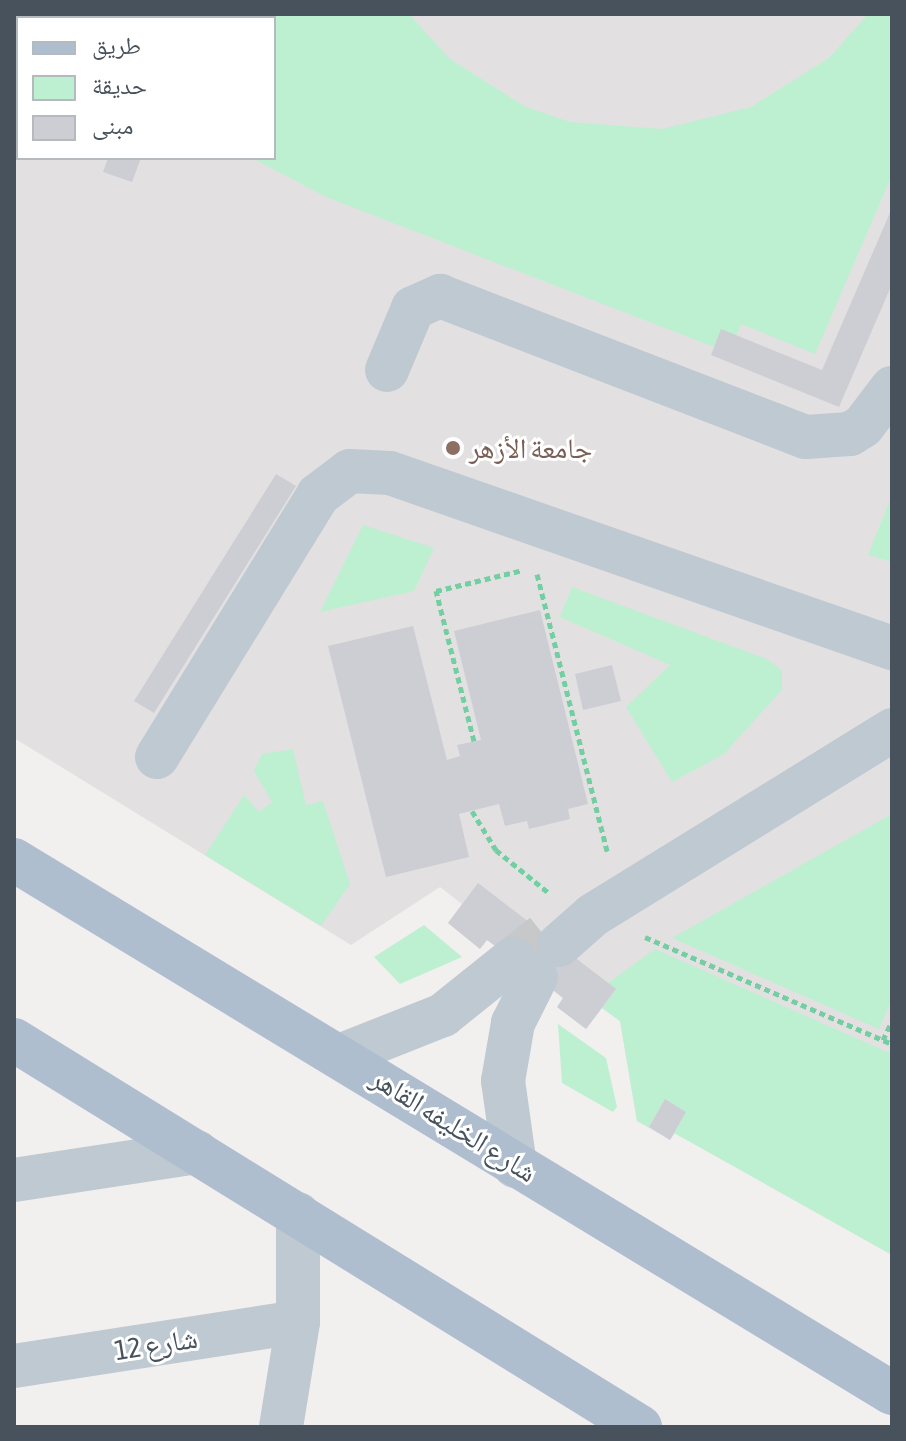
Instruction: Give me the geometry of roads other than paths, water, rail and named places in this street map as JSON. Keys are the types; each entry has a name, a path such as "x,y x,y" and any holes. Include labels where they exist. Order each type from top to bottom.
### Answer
{"main road":[{"name":"شارع الخليفه القاهر","path":"14,860 342,1055 515,1166 892,1393"},
{"path":"14,1040 640,1427"}],"street":[{"path":"387,370 413,308 440,296 806,437 850,434 863,426 892,388"},
{"path":"157,757 318,495 350,471 390,473 892,648"},
{"path":"342,1055 411,1032 892,730"},
{"path":"515,1166 503,1109 513,1023 538,954"},
{"path":"473,995 513,1023"},
{"path":"14,1180 197,1152"},
{"path":"281,1427 298,1322 298,1214"},
{"name":"شارع 12","path":"14,1366 298,1322"}],"tunnel":[{"path":"513,959 544,935"}],"place":[{"name":"جامعة الأزهر","path":"453,448"}]}
